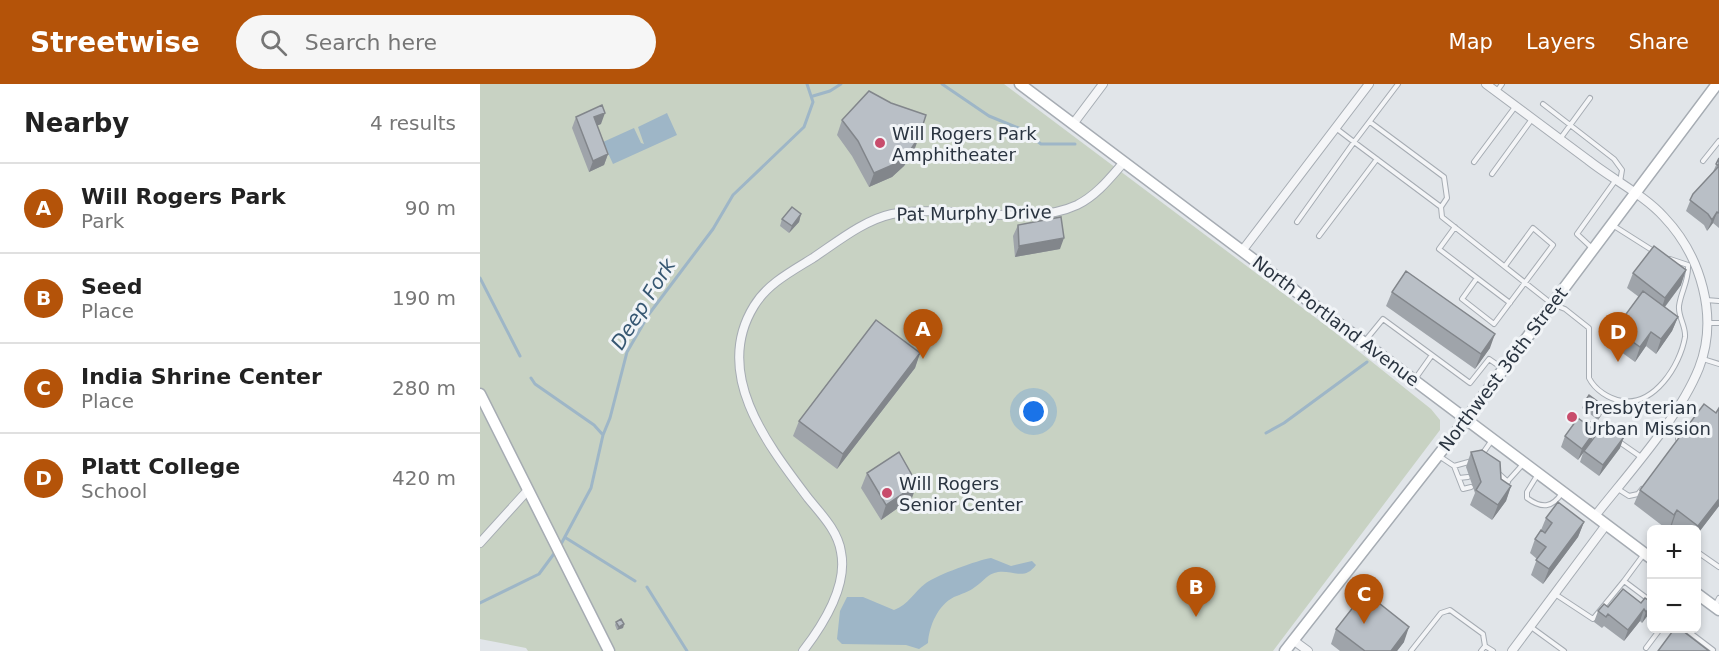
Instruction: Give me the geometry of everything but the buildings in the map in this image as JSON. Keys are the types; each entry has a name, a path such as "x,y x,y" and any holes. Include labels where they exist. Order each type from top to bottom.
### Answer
{"main road":[{"name":"North Portland Avenue","path":"1020,84 1647,555"},
{"name":"Northwest 36th Street","path":"1285,651 1466,419 1717,84"},
{"path":"480,394 609,651"},
{"path":"1701,596 1717,604"}],"street":[{"path":"1073,124 1103,84"},
{"path":"1242,251 1369,84"},
{"path":"1486,84 1664,217 1689,251 1691,266 1707,302 1708,323 1702,358 1680,403 1595,516"},
{"name":"Pat Murphy Drive","path":"803,651 838,589 842,554 834,533 774,451 745,395 739,353 746,323 761,294 783,277 882,217 911,211 1033,214 1058,212 1094,194 1124,162"},
{"path":"480,543 528,490"},
{"path":"1513,651 1606,525"},
{"path":"1293,640 1308,651"}],"lane":[{"path":"1297,222 1398,84"},
{"path":"1496,92 1502,84"},
{"path":"1560,139 1590,98"},
{"path":"1543,104 1620,165 1622,174 1577,234 1594,249"},
{"path":"1474,162 1516,106"},
{"path":"1492,174 1533,119"},
{"path":"1370,122 1444,177 1447,198 1441,207 1442,217 1552,304 1565,309 1589,328 1589,378 1593,385 1618,401 1639,401 1660,386 1683,345 1685,335 1679,314 1679,303 1691,266 1665,257"},
{"path":"1335,128 1441,207"},
{"path":"1703,160 1719,141"},
{"path":"1319,236 1377,159"},
{"path":"1612,224 1658,254"},
{"path":"1455,227 1438,249 1510,303"},
{"path":"1477,278 1462,299 1494,324 1553,244 1533,228 1505,266"},
{"path":"1707,302 1719,301"},
{"path":"1364,343 1383,319 1470,383 1489,359 1503,369"},
{"path":"1708,323 1719,323"},
{"path":"1414,380 1432,355"},
{"path":"1702,358 1719,364"},
{"path":"1666,423 1679,432 1679,438 1672,448"},
{"path":"1590,424 1641,457"},
{"path":"1454,466 1478,460 1493,439"},
{"path":"1438,455 1454,466 1463,489 1471,488"},
{"path":"1502,483 1509,482 1524,462"},
{"path":"1490,473 1496,472 1509,482"},
{"path":"1539,473 1527,492 1527,498 1536,504 1552,505 1563,492"},
{"path":"1459,478 1468,477"},
{"path":"1617,488 1629,496 1638,494 1645,485"},
{"path":"1701,554 1719,567"},
{"path":"1555,594 1593,619 1647,557"},
{"path":"1624,581 1647,598"},
{"path":"1411,651 1445,610 1450,610 1483,634 1485,646 1481,651"},
{"path":"1531,626 1564,651"},
{"path":"1646,648 1657,633"},
{"path":"1691,633 1713,650"},
{"path":"1485,646 1493,651"}],"green space":[{"path":"480,84 1004,84 1332,330 1431,409 1440,420 1440,430 1273,651 528,651 526,648 480,639"}],"water":[{"path":"667,113 677,135 613,164 603,142 634,128 641,143 644,144 638,127"},
{"path":"991,558 1011,566 1032,561 1036,565 1032,570 1023,574 994,573 970,590 948,601 935,617 928,643 919,649 906,645 842,644 837,639 840,611 847,597 863,597 894,610 931,580 958,568"}],"waterway":[{"name":"Deep Fork","path":"560,546 591,488 603,435 610,418 627,352 649,314 713,229 733,195 804,127 813,102 807,84"},
{"path":"813,96 830,91 841,84"},
{"path":"942,84 989,116 1021,129 1041,144 1075,144"},
{"path":"480,278 520,356"},
{"path":"1266,433 1284,423 1367,362"},
{"path":"531,378 535,384 594,425 603,435"},
{"path":"566,538 635,581"},
{"name":"Deep Fork","path":"480,603 539,574 556,551"},
{"path":"647,587 687,651"}],"place":[{"name":"Will Rogers Park Amphitheater","path":"880,143"},
{"name":"Will Rogers Park","path":"923,359"},
{"name":"Platt College","path":"1618,362"},
{"name":"Presbyterian Urban Mission","path":"1572,417"},
{"name":"Will Rogers Senior Center","path":"887,493"},
{"name":"Seed","path":"1196,617"},
{"name":"India Shrine Center","path":"1364,624"}]}
